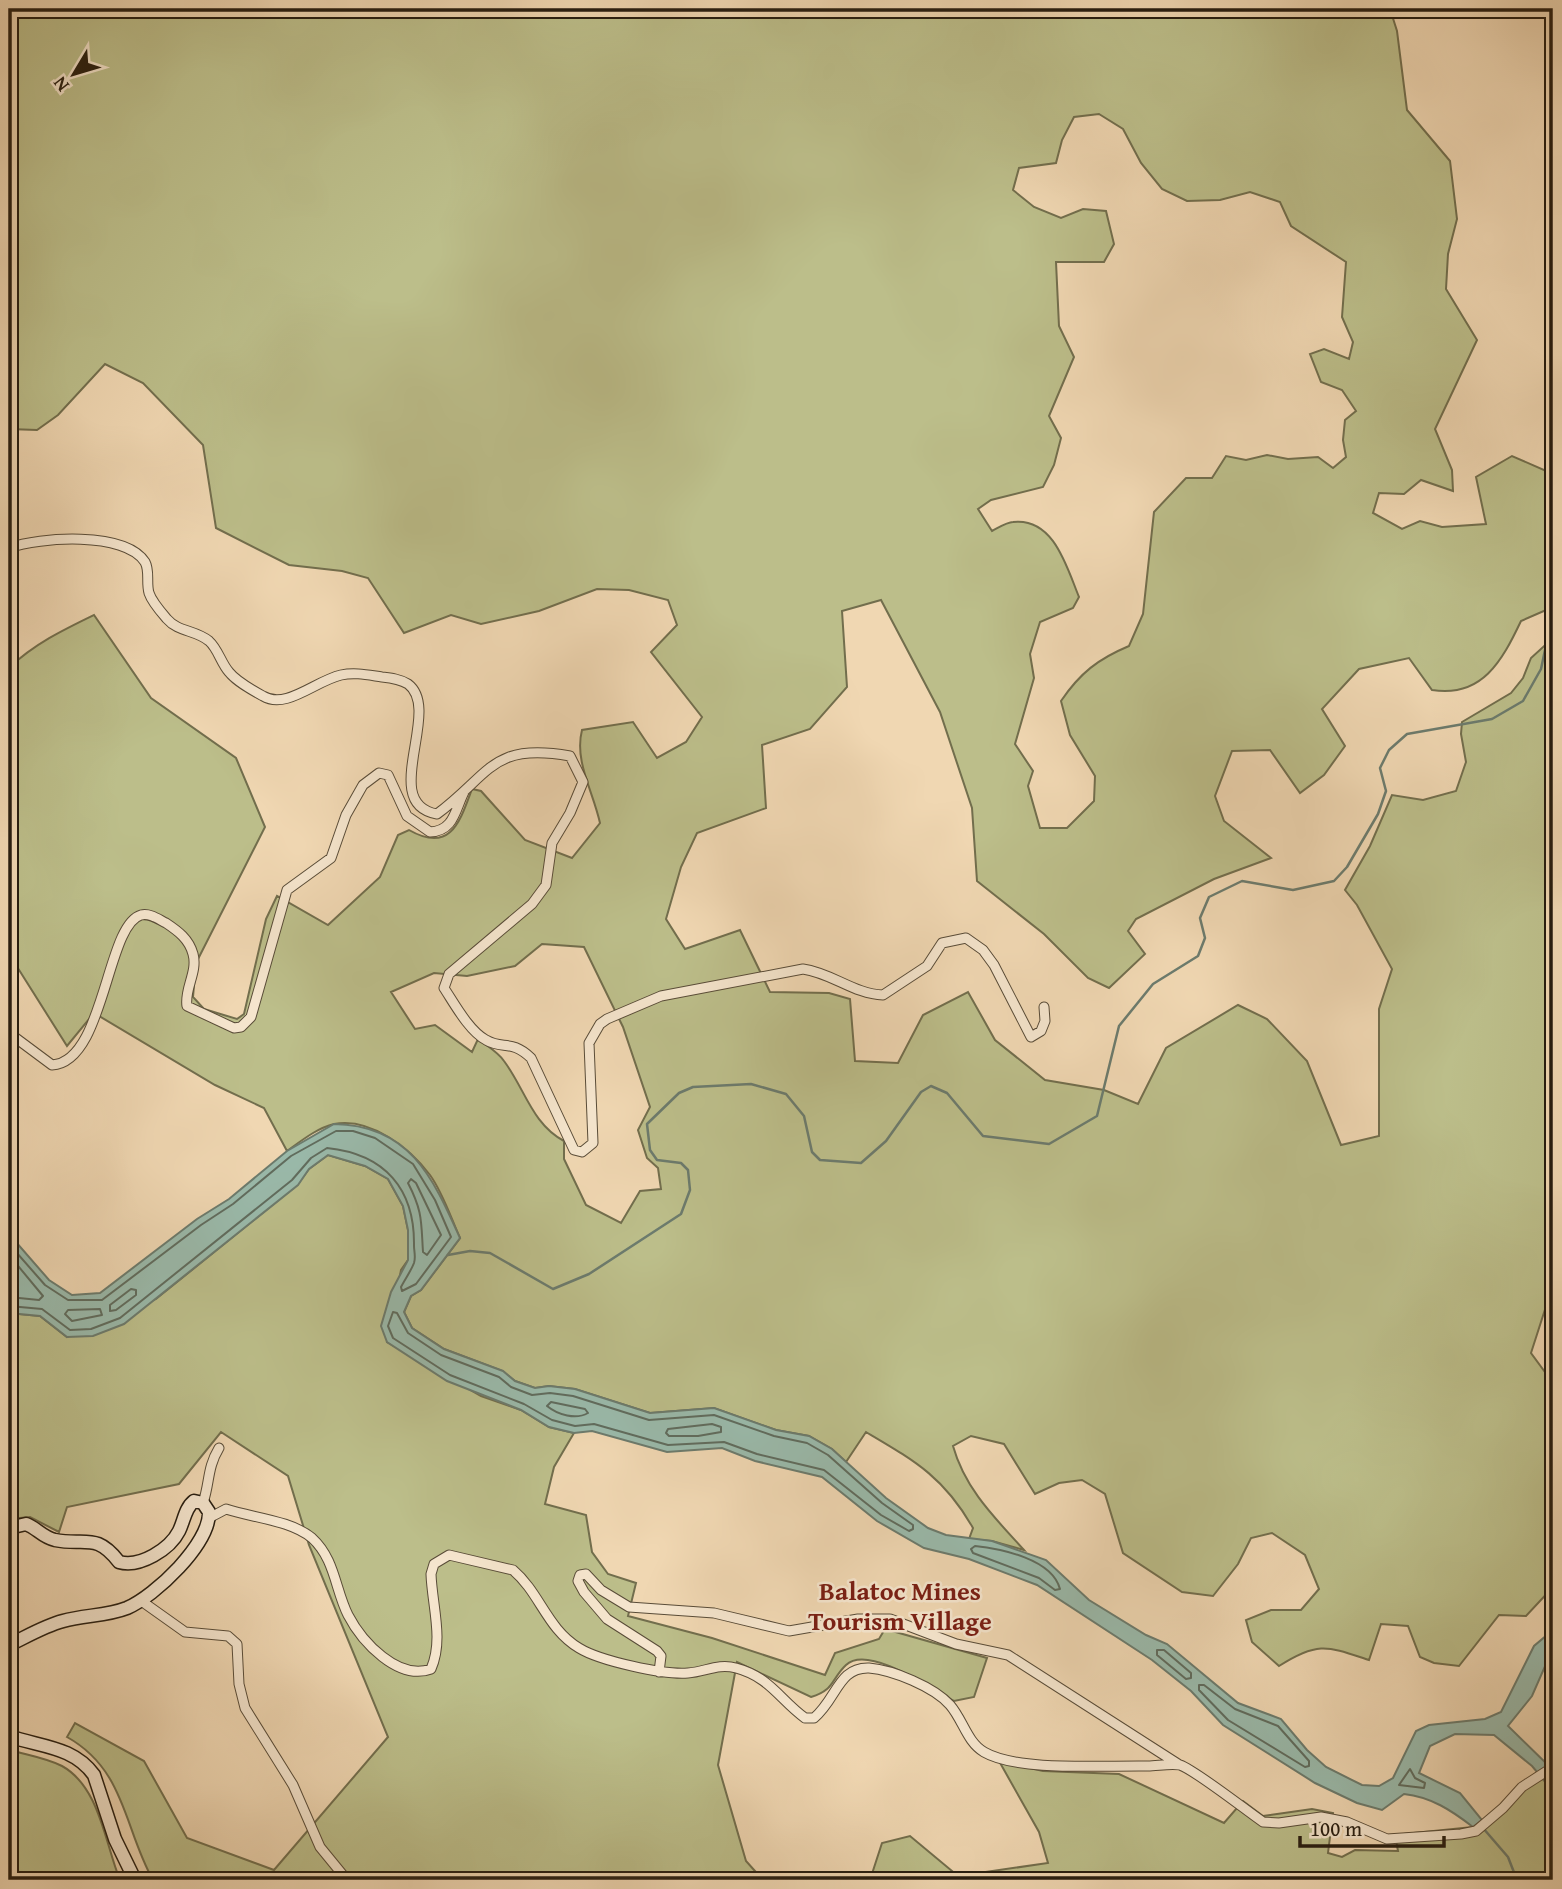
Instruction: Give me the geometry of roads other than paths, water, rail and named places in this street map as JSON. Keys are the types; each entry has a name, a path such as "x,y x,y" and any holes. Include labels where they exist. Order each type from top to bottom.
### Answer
{"main road":[{"path":"9,1528 26,1524 40,1535 57,1541 93,1541 112,1553 119,1562 130,1563 152,1556 168,1545 179,1532 190,1504 194,1501 207,1511 187,1558 140,1600 126,1608 63,1621 9,1645"},
{"path":"9,1736 50,1746 80,1759 88,1766 135,1880"}],"street":[{"path":"9,548 60,539 108,542 136,553 146,565 151,598 170,622 209,641 229,672 267,699 284,701 319,682 357,673 399,679 408,684 415,692 419,705 411,781 415,800 423,810 437,814 491,765 508,757 545,751 570,756 583,782 570,813 552,843 545,885 532,904 449,974 444,988 478,1035 491,1043 519,1047 531,1058 574,1150 582,1152 593,1143 589,1042 607,1019 661,996 803,969 821,971 860,991 883,995 927,966 942,943 967,938 983,950 994,965 1031,1037 1041,1031 1045,1021 1044,1007"},
{"path":"9,1033 52,1065 74,1055 96,1015 126,929 138,915 145,914 155,916 175,929 192,950 195,966 187,996 189,1009 234,1027 241,1027 251,1017 286,890 331,858 346,815 365,782 379,773 388,775 407,816 430,832 443,830 453,821 468,784"},
{"path":"219,1448 208,1468 207,1511 226,1509 299,1530 313,1539 330,1561 352,1621 384,1658 410,1671 431,1669 436,1657 439,1645 431,1574 434,1564 449,1555 513,1570 560,1634 582,1650 672,1674 696,1673 708,1668 735,1668 773,1688 805,1718 814,1718 828,1706 847,1673 855,1668 872,1668 910,1681 950,1705 974,1744 998,1758 1049,1767 1179,1765"},
{"path":"659,1672 661,1656 657,1651 607,1619 583,1592 578,1581 580,1575 592,1578 601,1590 629,1607 714,1613 789,1631 850,1620 890,1619 956,1644 1000,1652 1024,1663 1264,1822 1279,1824 1321,1817 1347,1822 1387,1839 1443,1837 1476,1831 1522,1787 1541,1778 1553,1768"},
{"path":"140,1600 185,1632 228,1636 237,1644 239,1684 245,1708 293,1785 320,1847 347,1880"}],"water":[{"path":"334,1124 360,1127 382,1134 400,1145 415,1159 440,1195 460,1238 421,1290 411,1296 404,1312 412,1328 444,1349 503,1371 515,1381 535,1388 549,1386 575,1389 650,1413 714,1408 776,1430 809,1436 832,1449 886,1498 928,1528 946,1535 992,1541 1046,1560 1089,1600 1146,1635 1167,1644 1238,1703 1281,1719 1307,1750 1326,1767 1362,1785 1379,1786 1393,1778 1416,1731 1429,1725 1485,1719 1501,1712 1534,1646 1553,1630 1553,1655 1546,1664 1532,1696 1508,1726 1553,1770 1553,1791 1532,1766 1494,1735 1455,1734 1430,1746 1419,1773 1460,1793 1482,1820 1473,1827 1440,1805 1414,1796 1404,1794 1382,1810 1357,1803 1315,1783 1223,1725 1191,1691 1152,1660 1037,1585 969,1559 924,1548 877,1521 822,1477 755,1461 722,1448 667,1452 592,1431 574,1433 549,1427 521,1410 447,1381 387,1342 381,1326 391,1292 408,1260 408,1230 403,1206 388,1179 365,1166 328,1155 309,1169 298,1185 124,1324 93,1336 67,1337 40,1316 9,1313 9,1234 49,1280 72,1295 100,1293 197,1219 229,1199 287,1151"}],"waterway":[{"path":"448,1255 470,1251 490,1253 553,1289 589,1274 681,1214 690,1190 688,1170 681,1163 657,1160 650,1150 647,1124 679,1093 693,1087 751,1084 786,1094 804,1116 812,1152 820,1160 861,1163 886,1141 921,1092 931,1086 947,1093 983,1136 1049,1144 1097,1116 1119,1026 1153,984 1198,956 1205,938 1200,918 1209,897 1242,881 1293,890 1334,881 1347,867 1378,814 1386,791 1380,768 1389,750 1407,734 1492,719 1523,701 1541,669 1545,650 1553,643"},
{"path":"1483,1828 1508,1857 1517,1880"}],"district":[{"name":"Balatoc Mines Tourism Village","path":"900,1605"}]}
